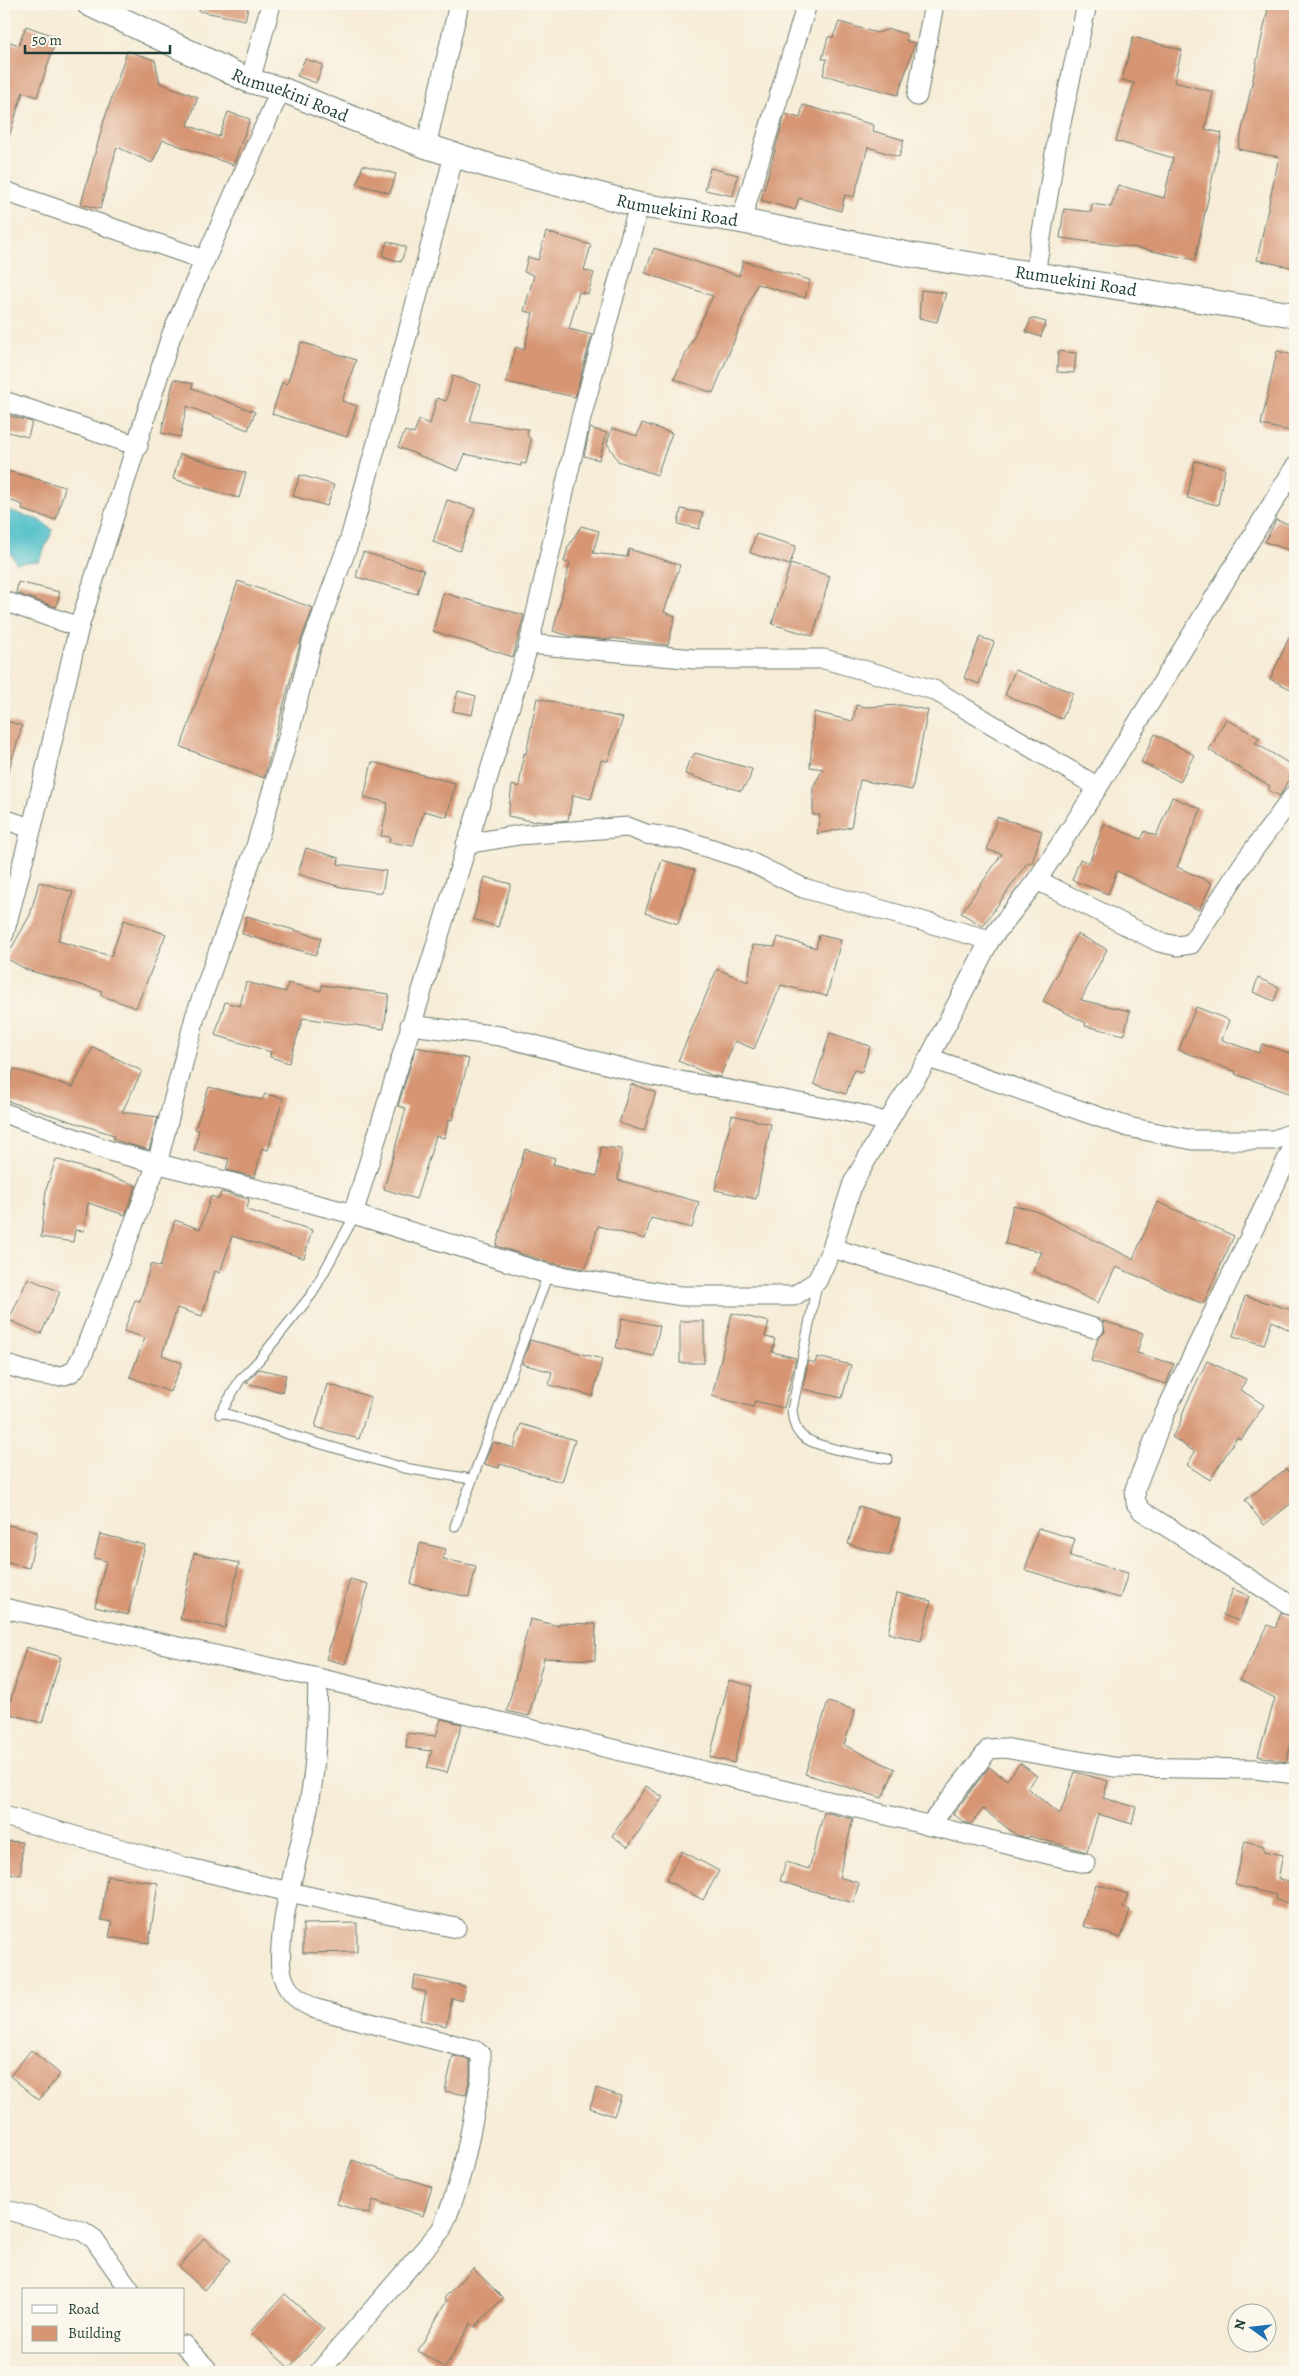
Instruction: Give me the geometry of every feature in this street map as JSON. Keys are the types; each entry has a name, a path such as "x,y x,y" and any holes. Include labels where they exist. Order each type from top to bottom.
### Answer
{"street":[{"name":"Rumuekini Road","path":"89,4 250,81 282,89 341,114 426,146 639,205 740,221 910,255 1295,315"},
{"path":"250,81 271,4"},
{"path":"426,146 459,4"},
{"path":"740,221 807,4"},
{"path":"917,96 934,4"},
{"path":"1035,274 1057,141 1087,4"},
{"path":"4,934 30,828 34,819 79,627 138,446 171,336 282,89"},
{"path":"4,1364 36,1373 61,1376 72,1372 83,1354 157,1164 195,1017 256,846 287,741 312,643 348,542 407,336 454,155"},
{"path":"4,191 205,260"},
{"path":"354,1215 410,1025 529,644 581,418 639,205"},
{"path":"4,401 138,446"},
{"path":"4,1113 113,1152 354,1215 548,1274 681,1296 794,1296 817,1281 832,1248 853,1183 929,1058 990,940 1037,880 1098,787 1295,467"},
{"path":"4,601 79,627"},
{"path":"529,644 696,659 824,659 934,690 1098,787"},
{"path":"1037,880 1159,942 1177,946 1191,944 1242,864 1295,794"},
{"path":"4,819 30,828"},
{"path":"466,844 519,835 628,827 646,834 681,839 744,859 803,888 990,940"},
{"path":"410,1025 500,1036 648,1075 859,1114 888,1123"},
{"path":"929,1058 1128,1126 1193,1140 1274,1140 1295,1132"},
{"path":"1295,1143 1164,1414 1135,1489 1136,1503 1142,1511 1295,1608"},
{"path":"832,1248 1094,1328"},
{"path":"4,1608 318,1678 1085,1863"},
{"path":"318,1678 316,1748 310,1793 288,1892 281,1939 281,1968 286,1986 291,1994 302,2003 316,2009 475,2050 481,2055 481,2078 460,2181 454,2202 441,2230 320,2372"},
{"path":"929,1826 989,1749 1004,1748 1114,1766 1254,1769 1295,1774"},
{"path":"4,1816 185,1867 288,1892 456,1928"},
{"path":"4,2210 82,2231 94,2239 129,2288"},
{"path":"185,2347 207,2372"}],"lane":[{"path":"354,1215 312,1294 259,1360 240,1380 221,1413 404,1468 471,1480"},
{"path":"455,1526 548,1274"},
{"path":"817,1281 792,1410 794,1422 800,1434 813,1443 888,1460"}],"water":[{"path":"4,509 39,520 53,530 39,561 16,563 11,553 4,551"}],"building":[{"path":"200,4 249,4 245,20 199,11"},
{"path":"1269,4 1295,4 1295,268 1257,260 1279,157 1238,149"},
{"path":"839,22 877,33 889,29 906,34 907,41 915,43 898,95 823,75 827,59 822,59 828,37 833,37"},
{"path":"26,26 57,37 37,97 23,92 7,143 4,142 4,40 19,45"},
{"path":"1133,37 1182,50 1174,82 1213,92 1205,129 1222,133 1195,260 1138,248 1060,238 1064,209 1091,212 1092,204 1111,207 1118,185 1164,198 1173,158 1116,141 1134,83 1122,80"},
{"path":"127,51 155,60 160,83 198,97 188,125 219,137 228,112 250,119 233,165 163,140 152,163 117,147 100,209 81,204 104,121"},
{"path":"305,59 323,65 316,83 297,76"},
{"path":"803,105 874,125 873,131 904,140 899,157 868,147 854,197 845,195 841,211 799,198 795,210 761,200 785,114 800,118"},
{"path":"363,165 396,174 390,193 357,184"},
{"path":"710,168 738,175 733,196 705,190"},
{"path":"546,232 591,245 584,270 594,273 588,294 579,292 569,329 592,335 575,397 506,382 516,347 524,350 533,313 524,311 534,275 524,272 528,257 538,260"},
{"path":"387,241 406,247 401,262 383,256"},
{"path":"654,248 739,276 743,261 810,280 805,298 757,284 713,393 674,379 713,296 645,273"},
{"path":"921,290 946,293 937,322 919,318"},
{"path":"1031,318 1046,322 1041,337 1026,332"},
{"path":"301,342 356,360 342,401 357,406 347,437 272,414 282,382 287,384"},
{"path":"1058,351 1076,353 1074,373 1057,372"},
{"path":"1277,351 1295,355 1295,432 1261,425"},
{"path":"453,376 481,385 470,421 528,429 527,435 531,440 526,464 521,463 521,466 465,454 458,471 398,447 405,431 414,434 419,420 430,424 437,398 446,401"},
{"path":"174,379 193,384 192,388 255,412 248,430 187,406 180,437 161,433"},
{"path":"4,414 32,422 28,437 4,431"},
{"path":"642,423 672,433 657,475 618,461 607,443 612,428 637,436"},
{"path":"590,428 607,433 599,460 584,456"},
{"path":"180,454 246,473 239,498 173,479"},
{"path":"1195,461 1225,468 1218,505 1187,498"},
{"path":"4,470 65,487 56,520 22,510 23,505 4,498"},
{"path":"300,475 334,485 327,506 293,496"},
{"path":"447,500 475,509 460,551 433,542"},
{"path":"681,509 703,513 699,529 678,524"},
{"path":"1276,520 1295,526 1295,552 1265,542"},
{"path":"581,526 599,531 593,553 627,557 629,549 680,565 664,612 675,616 668,645 611,638 610,640 570,636 553,631 570,563 564,562 568,547"},
{"path":"756,534 796,546 790,564 830,576 813,636 772,624 790,565 750,553"},
{"path":"363,552 424,570 417,594 356,577"},
{"path":"238,581 313,608 301,640 264,778 181,747"},
{"path":"18,582 60,592 56,607 16,593"},
{"path":"443,593 524,615 513,657 433,631"},
{"path":"1295,625 1295,691 1270,679"},
{"path":"980,637 994,642 979,684 964,678"},
{"path":"1015,670 1073,693 1062,719 1005,695"},
{"path":"458,691 476,696 472,715 453,711"},
{"path":"537,698 623,718 608,761 601,760 591,799 573,795 568,820 549,822 537,820 536,822 508,816 512,785 519,787 524,753 526,754"},
{"path":"856,705 866,707 900,705 928,710 912,790 860,780 851,827 817,834 820,815 813,815 813,787 823,769 810,767 814,712 853,721"},
{"path":"1226,719 1260,738 1255,743 1295,767 1280,796 1268,790 1270,786 1209,750"},
{"path":"4,720 22,726 8,773 4,773"},
{"path":"1155,734 1194,755 1180,782 1141,762"},
{"path":"695,753 752,769 749,780 741,791 685,774 688,763"},
{"path":"372,762 455,783 447,817 424,811 413,846 389,842 390,837 381,836 388,803 364,797"},
{"path":"1172,797 1201,809 1177,867 1212,883 1199,910 1117,871 1108,894 1072,880 1080,859 1089,863 1104,824 1141,839 1145,831 1156,836"},
{"path":"997,817 1042,831 1032,863 1028,862 983,926 961,913 1002,854 987,850"},
{"path":"306,848 339,858 338,864 386,871 382,893 341,887 298,874"},
{"path":"662,860 695,870 678,924 645,913"},
{"path":"485,877 511,884 498,927 473,919"},
{"path":"39,882 73,892 58,941 111,956 124,920 166,934 136,1008 100,995 102,991 27,970 6,958 30,915"},
{"path":"247,916 321,938 316,955 242,934"},
{"path":"1077,934 1107,949 1081,1000 1130,1011 1124,1035 1085,1026 1086,1023 1043,1001"},
{"path":"819,935 841,940 827,996 781,985 754,1049 735,1041 720,1077 678,1061 717,969 748,982 753,945 775,947 778,937 816,948"},
{"path":"1258,978 1279,987 1274,1001 1253,992"},
{"path":"246,982 286,992 288,983 321,991 322,985 389,994 384,1029 303,1018 289,1063 270,1057 271,1052 215,1035 225,1002 240,1006"},
{"path":"1196,1007 1229,1020 1222,1040 1259,1053 1262,1044 1295,1055 1295,1095 1235,1074 1236,1072 1179,1050"},
{"path":"830,1033 870,1046 862,1072 854,1070 846,1094 814,1084"},
{"path":"93,1047 142,1071 122,1112 158,1117 149,1150 114,1140 114,1135 4,1100 14,1069 73,1087"},
{"path":"416,1047 469,1059 452,1120 449,1119 444,1138 436,1136 416,1199 384,1189 406,1108 398,1106"},
{"path":"631,1084 656,1092 644,1131 619,1123"},
{"path":"209,1087 262,1100 265,1094 283,1098 268,1150 262,1148 255,1177 226,1170 229,1159 194,1151 199,1130 195,1129"},
{"path":"732,1115 771,1124 756,1199 715,1190"},
{"path":"601,1147 622,1149 618,1180 699,1202 692,1228 651,1218 645,1239 598,1226 585,1269 551,1263 496,1246 525,1149 555,1158 553,1164 597,1176"},
{"path":"56,1159 136,1185 125,1215 88,1203 84,1231 75,1230 73,1242 41,1237 46,1190"},
{"path":"221,1192 249,1199 247,1210 312,1230 304,1258 232,1236 220,1273 215,1271 202,1316 177,1308 162,1355 182,1363 170,1392 130,1377 145,1338 124,1331 135,1300 140,1301 151,1264 160,1267 175,1220 200,1229 211,1196 219,1199"},
{"path":"1158,1202 1234,1236 1203,1304 1116,1267 1098,1303 1033,1271 1042,1252 1005,1244 1013,1205 1036,1211 1133,1259"},
{"path":"28,1278 60,1292 41,1334 9,1320"},
{"path":"1245,1296 1295,1311 1295,1333 1272,1321 1264,1345 1233,1336"},
{"path":"732,1313 769,1322 765,1337 775,1339 772,1352 796,1358 784,1408 755,1401 753,1407 712,1396"},
{"path":"622,1318 660,1326 653,1356 616,1348"},
{"path":"680,1321 704,1321 704,1363 680,1363"},
{"path":"1103,1321 1143,1333 1137,1353 1174,1364 1166,1384 1091,1361 1098,1338 1105,1332"},
{"path":"530,1340 602,1359 593,1396 549,1385 552,1372 522,1364"},
{"path":"817,1357 851,1365 842,1398 803,1389 808,1361 815,1363"},
{"path":"1207,1361 1246,1379 1241,1390 1264,1405 1241,1440 1237,1437 1210,1480 1187,1465 1195,1452 1172,1437 1179,1426 1185,1407"},
{"path":"259,1369 286,1375 282,1392 246,1383"},
{"path":"327,1384 371,1397 359,1439 315,1427"},
{"path":"521,1424 575,1440 562,1482 500,1464 499,1468 484,1464 493,1442 514,1448"},
{"path":"1286,1469 1295,1482 1295,1500 1264,1525 1245,1500"},
{"path":"859,1506 900,1519 889,1556 848,1544"},
{"path":"4,1524 37,1532 29,1568 4,1562"},
{"path":"1038,1528 1075,1539 1070,1556 1128,1573 1120,1598 1025,1570"},
{"path":"100,1534 145,1545 128,1615 95,1607 106,1561 94,1558"},
{"path":"420,1543 446,1549 443,1559 476,1566 469,1597 411,1584"},
{"path":"194,1553 239,1563 225,1628 180,1619"},
{"path":"350,1579 368,1584 345,1664 326,1659"},
{"path":"1233,1589 1249,1596 1239,1621 1223,1615"},
{"path":"897,1593 931,1601 921,1641 888,1633"},
{"path":"1281,1612 1295,1619 1295,1731 1286,1762 1258,1756 1275,1698 1240,1680 1268,1625 1275,1628"},
{"path":"530,1619 559,1626 560,1623 596,1624 595,1660 544,1658 529,1716 507,1711"},
{"path":"26,1647 61,1657 42,1723 7,1713"},
{"path":"729,1680 752,1686 734,1763 710,1757"},
{"path":"828,1702 855,1710 844,1745 895,1769 882,1798 805,1774"},
{"path":"441,1719 462,1724 447,1773 427,1768 432,1751 406,1748 407,1733 436,1736"},
{"path":"1020,1763 1037,1776 1027,1788 1060,1814 1075,1772 1108,1781 1103,1798 1136,1807 1132,1824 1098,1814 1087,1852 1029,1836 1028,1838 1016,1835 983,1809 971,1824 964,1822 953,1814 989,1767 1007,1780"},
{"path":"646,1786 663,1797 628,1847 612,1836"},
{"path":"824,1812 853,1819 839,1877 859,1883 853,1903 780,1881 786,1862 809,1869"},
{"path":"4,1841 22,1842 21,1875 4,1874"},
{"path":"1245,1841 1264,1846 1263,1851 1283,1855 1278,1879 1295,1883 1293,1904 1275,1900 1276,1895 1235,1885"},
{"path":"682,1851 719,1871 703,1900 666,1880"},
{"path":"107,1876 158,1883 149,1943 109,1937 112,1922 101,1920"},
{"path":"1096,1884 1128,1894 1123,1908 1130,1910 1121,1938 1083,1926"},
{"path":"357,1923 357,1952 303,1953 303,1924"},
{"path":"415,1976 465,1986 462,2001 452,1998 446,2026 420,2020 426,1992 412,1989"},
{"path":"31,2050 60,2074 39,2100 10,2076"},
{"path":"453,2056 470,2060 470,2077 466,2095 445,2091"},
{"path":"596,2088 621,2096 614,2116 590,2108"},
{"path":"352,2160 432,2187 423,2216 373,2200 369,2214 337,2204"},
{"path":"204,2238 230,2260 204,2290 179,2267"},
{"path":"473,2268 503,2298 475,2327 471,2323 445,2368 418,2351 447,2300 444,2298"},
{"path":"285,2294 324,2329 289,2368 250,2332"}]}
